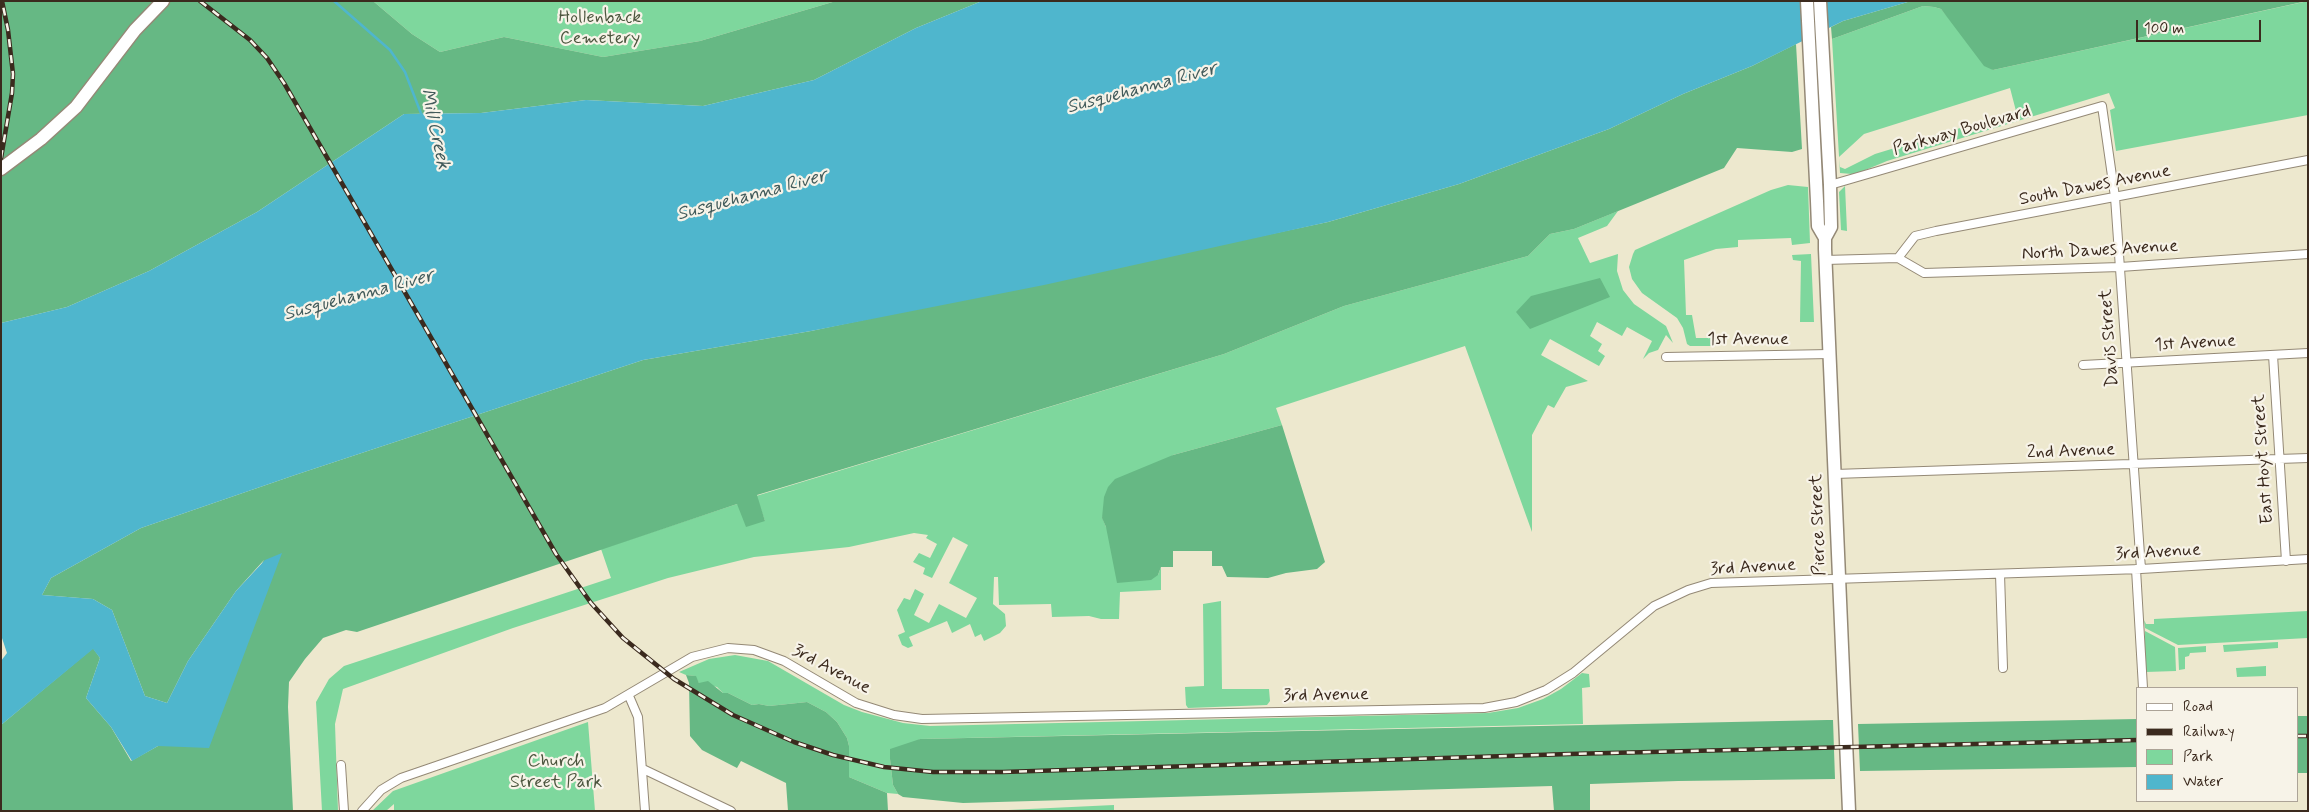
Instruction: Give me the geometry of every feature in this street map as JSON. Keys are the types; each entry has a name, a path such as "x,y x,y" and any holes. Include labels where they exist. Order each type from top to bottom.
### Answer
{"main road":[{"path":"6,165 41,139 76,106 135,30 163,1"},
{"name":"Pierce Street","path":"1807,1 1818,226 1825,238"},
{"name":"Pierce Street","path":"1820,1 1830,185 1830,227 1825,238 1825,260 1849,811"}],"street":[{"name":"Parkway Boulevard","path":"1830,185 2102,106"},
{"name":"Davis Street","path":"2102,106 2115,197 2120,266 2134,465 2143,687"},
{"name":"South Dawes Avenue","path":"1898,258 1915,236 2308,160"},
{"name":"North Dawes Avenue","path":"1898,258 1924,272 2120,266 2308,254"},
{"path":"1825,260 1898,258"},
{"name":"1st Avenue","path":"2083,365 2308,353"},
{"name":"1st Avenue","path":"1666,357 1830,354"},
{"name":"East Hoyt Street","path":"2273,355 2286,560"},
{"name":"2nd Avenue","path":"1835,474 2308,458"},
{"name":"3rd Avenue","path":"362,811 382,790 401,778 590,714 629,696 692,658 703,653 728,648 754,650 778,659 856,703 894,715 922,719 1484,708 1516,702 1546,690 1573,673 1654,606 1688,590 1711,583 2138,569 2308,559"},
{"path":"2000,574 2003,668"},
{"path":"629,696 638,717 645,811"},
{"path":"341,765 344,811"},
{"path":"642,769 731,811"}],"green space":[{"path":"1,1 373,1 412,34 440,52 504,37 603,57 700,41 836,1 982,1 916,28 814,80 703,106 586,100 481,113 404,114 257,212 149,271 67,307 1,323"},
{"name":"Hollenback Cemetery","path":"373,1 836,1 700,41 603,57 504,37 440,52 412,34"},
{"path":"1911,1 2307,1 1993,70 1984,66 1941,9 1934,7 1923,6 1832,39 1831,27 1843,21"},
{"path":"2308,1 2308,115 2116,151 2110,110 2115,108 2109,93 1887,161 1863,171 1852,174 1840,173 1839,158 1840,167 1845,169 1875,154 2016,111 2010,88 1864,134 1839,157 1832,39 1923,6 1934,7 1941,9 1993,70"},
{"path":"1796,44 1802,149 1792,152 1737,148 1724,168 1574,229 1550,234 1528,256 1344,306 1224,354 757,495 765,521 746,527 737,504 357,632 346,630 323,638 289,682 288,707 293,811 1,811 1,725 93,648 100,658 86,698 111,727 131,761 158,746 264,560 236,591 188,661 167,703 145,696 112,610 93,599 42,595 51,578 141,528 643,360 811,331 1328,222 1459,184 1609,129 1683,94 1752,66"},
{"path":"1788,185 1808,187 1810,243 1792,245 1791,238 1738,240 1738,247 1716,249 1684,260 1686,315 1692,315 1696,338 1716,338 1717,346 1690,346 1687,344 1683,328 1677,318 1642,293 1632,279 1629,267 1635,250 1771,190"},
{"path":"1845,186 1847,231 1841,230 1839,192"},
{"path":"1618,211 1607,226 1578,238 1590,263 1618,254 1617,271 1623,290 1634,304 1666,326 1673,343 1666,335 1658,350 1649,353 1643,359 1652,341 1627,327 1622,336 1597,322 1590,336 1602,344 1598,351 1605,356 1599,366 1550,339 1541,355 1588,381 1566,387 1554,408 1548,405 1532,435 1532,532 1465,346 1276,408 1282,425 1173,455 1102,517 1106,527 1158,575 1161,567 1161,590 1120,592 1119,619 1101,619 1089,616 1052,617 1051,604 999,605 998,577 994,577 993,604 1005,614 1006,626 1000,633 984,641 981,634 975,637 970,624 952,633 947,621 909,637 913,646 908,648 902,645 898,635 905,632 897,610 904,598 910,600 915,589 924,594 914,615 929,623 939,604 966,618 977,598 949,583 968,545 953,537 932,578 923,574 925,568 913,562 919,553 930,558 937,544 926,538 928,535 914,533 849,547 754,557 668,578 513,628 343,689 335,724 338,811 322,811 316,702 329,679 344,666 611,578 601,549 737,504 765,521 756,496 1224,354 1344,306 1528,256 1550,234 1574,229"},
{"path":"1811,254 1814,322 1800,322 1801,261 1793,260 1792,255"},
{"path":"1600,278 1610,297 1530,329 1516,312 1531,296"},
{"path":"1282,425 1325,562 1317,569 1286,573 1268,578 1227,577 1222,566 1212,566 1212,551 1173,551 1173,567 1161,567 1158,575 1151,580 1117,583 1106,527 1102,518 1104,497 1108,487 1115,479 1173,455"},
{"path":"1221,601 1222,689 1269,689 1270,701 1267,705 1188,708 1186,705 1185,687 1204,686 1203,604"},
{"path":"2308,611 2308,638 2178,645 2145,628 2144,620 2146,624 2154,624 2154,619"},
{"path":"2145,631 2175,647 2176,671 2146,672 2143,637 2145,637"},
{"path":"2278,642 2278,648 2224,652 2223,645"},
{"path":"2206,646 2206,652 2190,653 2189,656 2185,657 2185,669 2179,670 2178,648"},
{"path":"735,655 768,661 844,705 862,712 903,723 930,726 1488,713 1518,708 1543,699 1561,689 1582,673 1589,674 1590,687 1582,688 1583,724 920,739 890,759 893,785 898,794 887,793 849,777 849,746 847,738 837,722 826,712 807,702 769,706 752,705 728,693 723,693 717,687 699,683 695,676 679,672 709,659"},
{"path":"2266,666 2266,676 2237,677 2236,668"},
{"path":"686,675 696,676 699,683 708,681 723,693 728,693 752,705 769,706 807,702 826,712 837,722 847,738 849,746 849,777 887,793 888,811 788,811 786,783 741,761 737,768 702,750 690,736 689,683"},
{"path":"2299,716 2308,716 2308,773 2299,773"},
{"path":"2136,719 2136,767 1860,771 1858,724"},
{"path":"1833,720 1835,779 1590,784 1590,811 1554,811 1552,786 963,803 903,797 898,794 893,785 890,759 890,749 920,739"},
{"name":"Church Street Park","path":"588,722 595,811 394,811 394,804 386,811 372,811 393,791"},
{"path":"1114,805 1114,811 987,811"}],"water":[{"name":"Susquehanna River","path":"982,1 1911,1 1843,21 1752,66 1683,94 1609,129 1459,184 1328,222 1044,285 811,331 643,360 141,528 51,578 42,595 93,599 112,610 145,696 167,703 188,661 236,591 265,560 282,553 209,748 158,746 132,761 111,727 86,698 100,658 93,649 1,725 1,661 7,653 1,635 1,323 67,307 149,271 257,212 404,114 481,113 586,100 703,106 814,80 916,28"}],"waterway":[{"name":"Mill Creek","path":"334,1 390,50 405,72 422,116"}],"railway":[{"path":"1,158 12,93 13,74 8,30 2,1"},
{"path":"200,1 250,40 267,58 284,83 556,554 591,603 623,638 674,679 733,715 794,742 833,755 884,767 933,772 1003,772 1569,754 2136,740"},
{"path":"2299,736 2308,736"}]}
